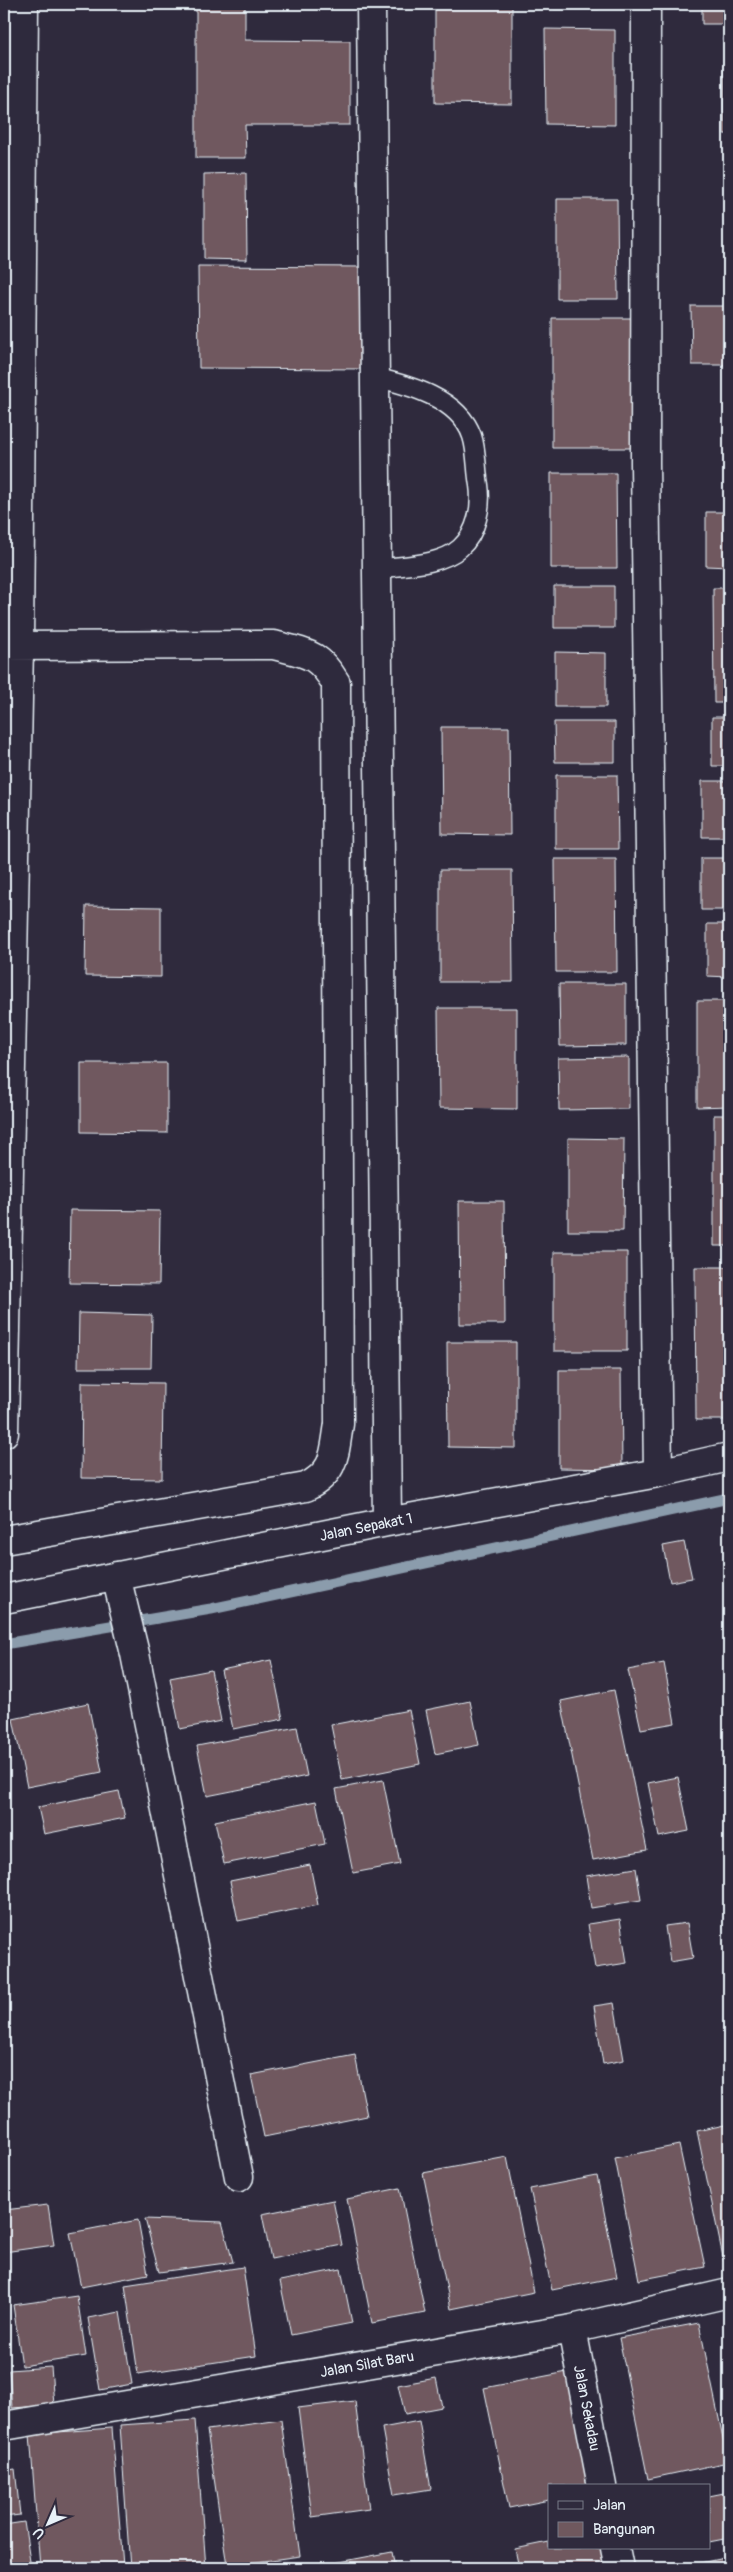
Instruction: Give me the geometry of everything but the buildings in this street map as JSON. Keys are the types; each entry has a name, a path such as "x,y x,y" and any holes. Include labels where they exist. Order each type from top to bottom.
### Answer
{"street":[{"path":"4,1433 11,646 24,4"},
{"path":"371,4 387,1522"},
{"path":"646,4 645,463 658,1473"},
{"path":"4,1540 306,1487 320,1480 332,1466 338,1424 336,683 326,667 314,655 274,645 11,646"},
{"name":"Jalan Sepakat 1","path":"4,1599 387,1522 658,1473 729,1457"},
{"path":"116,1576 136,1654 239,2176"},
{"name":"Jalan Silat Baru","path":"4,2426 572,2329 729,2293"},
{"name":"Jalan Sekadau","path":"572,2329 602,2484"},
{"path":"615,2550 619,2568"}],"lane":[{"path":"374,377 414,386 439,399 462,419 472,435 481,500 473,532 460,549 437,560 376,569"}],"waterway":[{"path":"4,1644 211,1609 729,1498"}]}
